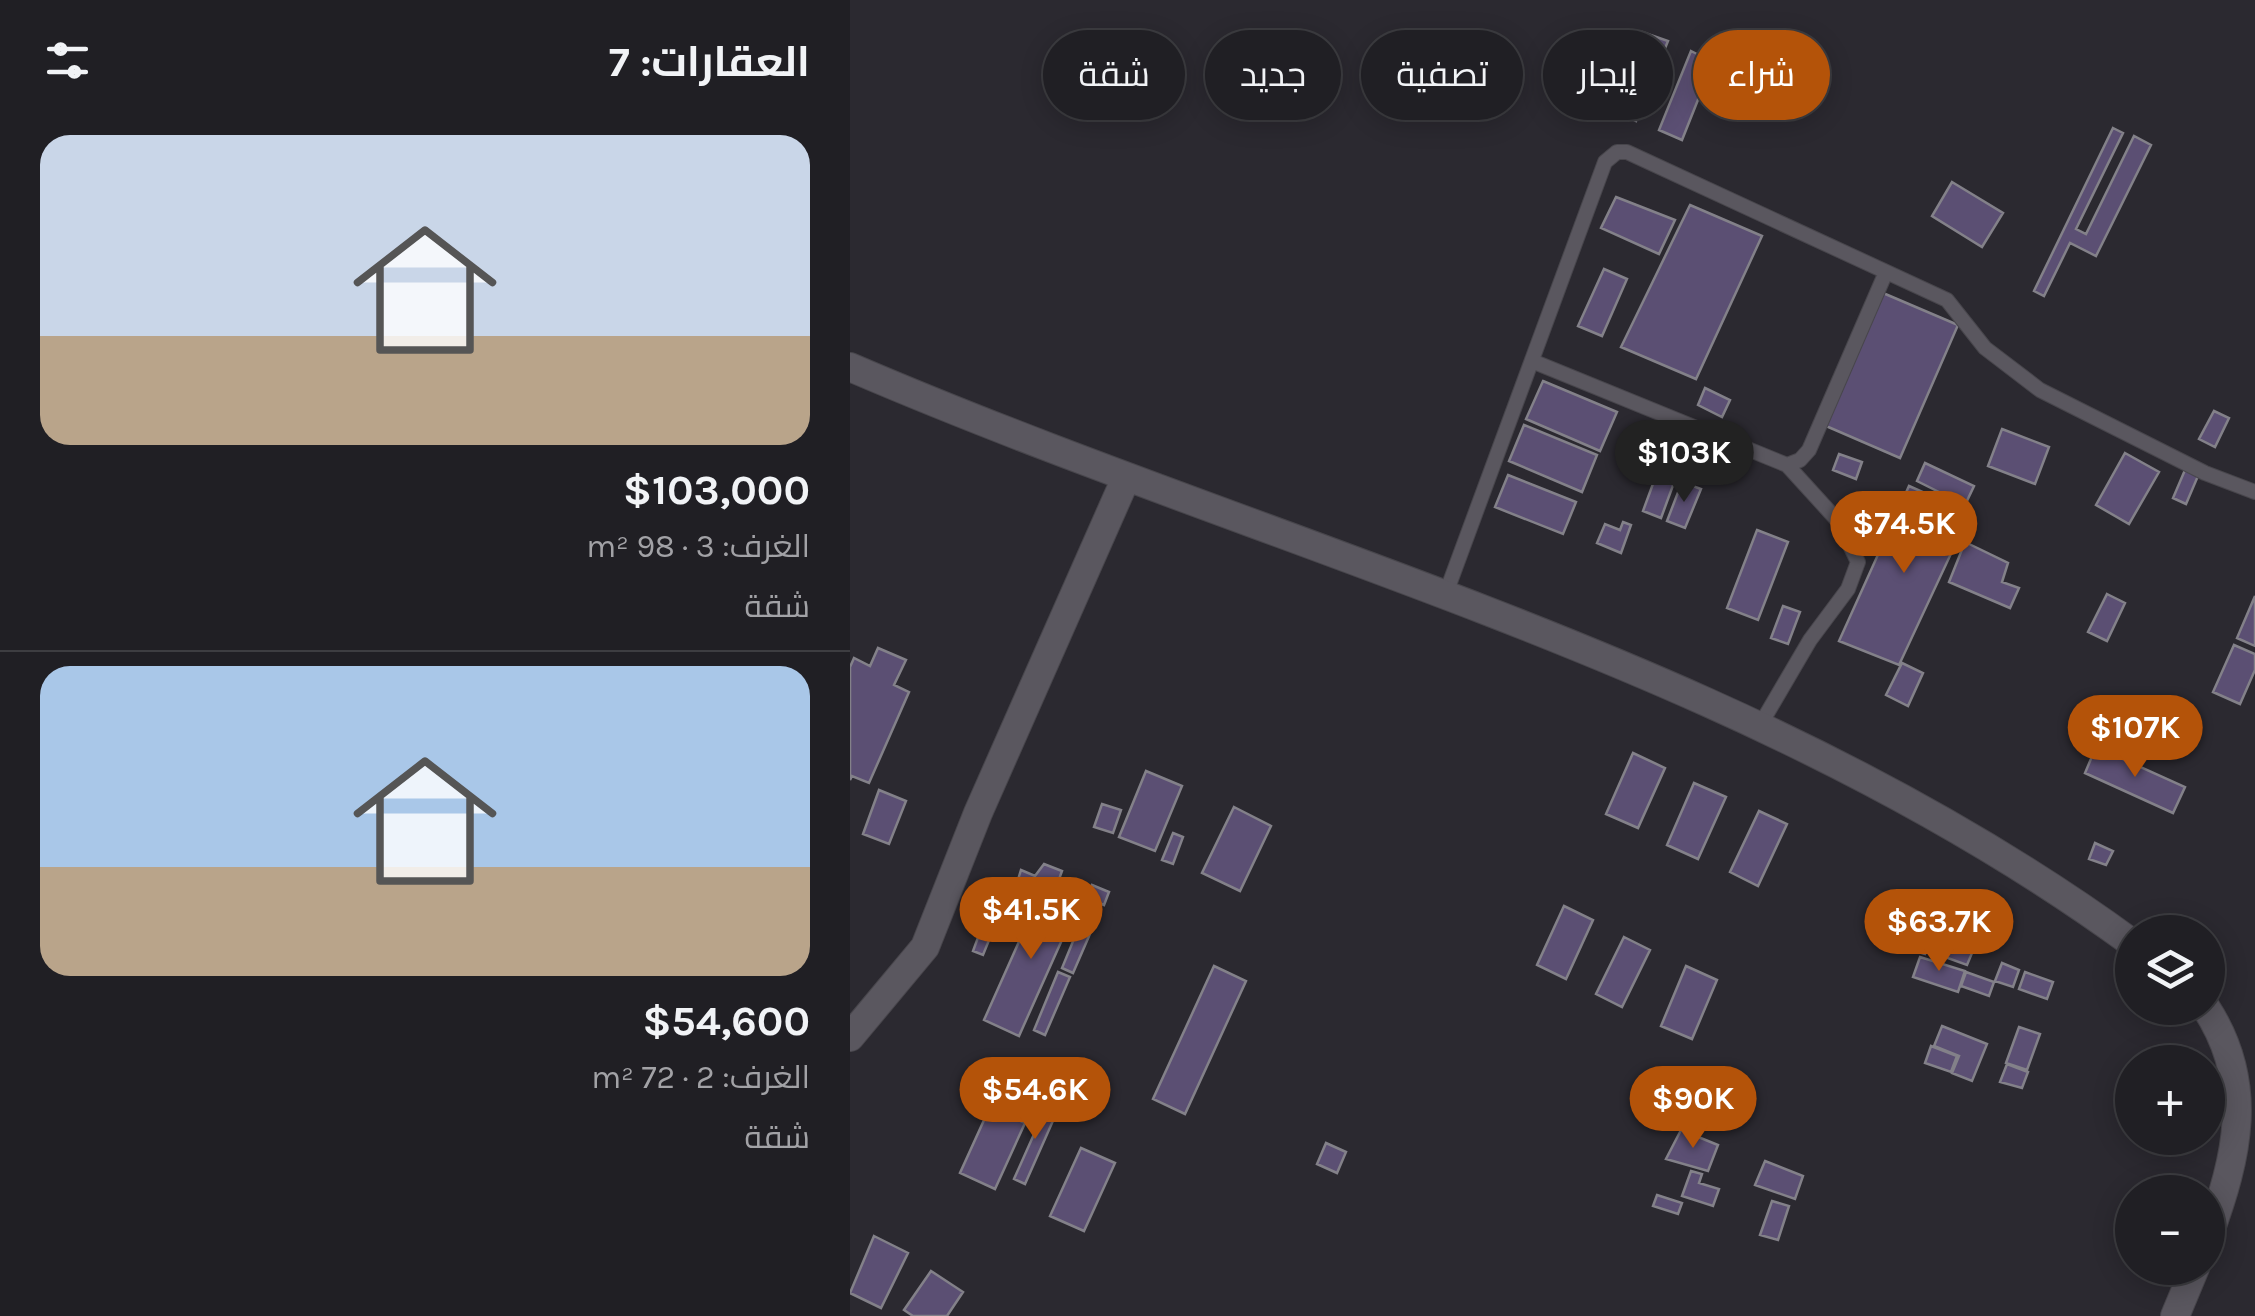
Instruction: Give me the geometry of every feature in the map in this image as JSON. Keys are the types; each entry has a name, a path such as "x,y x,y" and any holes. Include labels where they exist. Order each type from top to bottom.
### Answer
{"street":[{"path":"850,367 1015,438 1446,593 1654,677 1910,805 2076,902 2115,931"},
{"path":"850,1037 926,947 978,813 1126,478"},
{"path":"2217,1025 2232,1049 2245,1114 2242,1140 2225,1188"},
{"path":"2175,1316 2188,1285"}],"lane":[{"path":"1446,593 1605,162 1616,152 1627,152 1956,307 1985,348 2040,390 2205,473 2255,492"},
{"path":"1787,465 1800,460 1809,450 1886,272"},
{"path":"1532,361 1787,465 1838,521 1858,562 1848,589 1810,640 1760,727"}],"building":[{"path":"1691,51 1693,112 1682,140 1659,130 1663,120 1673,120 1673,95"},
{"path":"2113,128 2123,133 2076,229 2086,234 2134,136 2151,145 2096,256 2070,243 2044,296 2034,291"},
{"path":"1952,182 2003,213 1982,247 1932,216"},
{"path":"1616,197 1675,220 1659,254 1601,228"},
{"path":"1690,205 1762,236 1696,379 1621,347"},
{"path":"1604,269 1627,279 1602,336 1578,326"},
{"path":"1883,293 1958,325 1900,458 1826,426"},
{"path":"1543,381 1617,412 1600,451 1526,419"},
{"path":"1705,388 1730,400 1722,417 1698,405"},
{"path":"2214,411 2229,418 2215,447 2199,439"},
{"path":"1524,425 1597,455 1582,492 1509,461"},
{"path":"2002,429 2049,447 2035,484 1988,466"},
{"path":"2125,453 2159,472 2129,524 2096,505"},
{"path":"1839,454 1862,462 1856,479 1833,470"},
{"path":"1925,463 1974,486 1965,505 1917,481"},
{"path":"2185,470 2198,476 2186,504 2173,498"},
{"path":"1657,473 1675,480 1661,518 1643,511"},
{"path":"1508,475 1576,502 1563,534 1495,507"},
{"path":"1682,482 1701,489 1685,528 1667,521"},
{"path":"1909,486 1970,513 1899,665 1839,641"},
{"path":"1623,522 1631,525 1621,553 1597,543 1605,524 1620,530"},
{"path":"1757,530 1788,542 1758,620 1727,608"},
{"path":"1965,542 2008,563 2002,582 2019,588 2010,608 1949,582"},
{"path":"2107,594 2125,603 2107,641 2088,632"},
{"path":"2255,596 2255,646 2237,638"},
{"path":"1783,606 1800,612 1788,644 1771,638"},
{"path":"2234,645 2255,654 2255,670 2240,704 2213,692"},
{"path":"878,648 906,660 894,685 909,692 869,783 852,776 850,780 850,667 854,658 870,666"},
{"path":"1902,663 1923,673 1908,706 1886,695"},
{"path":"2096,747 2185,787 2173,813 2085,773"},
{"path":"1633,753 1665,768 1638,828 1606,814"},
{"path":"1146,771 1182,786 1155,851 1119,837"},
{"path":"1694,783 1726,797 1698,859 1667,845"},
{"path":"879,790 906,801 889,844 863,834"},
{"path":"1102,804 1121,810 1113,833 1094,827"},
{"path":"1234,807 1271,826 1240,891 1202,873"},
{"path":"1759,811 1787,824 1758,886 1730,872"},
{"path":"1173,833 1183,837 1173,864 1162,860"},
{"path":"2095,843 2113,851 2106,865 2089,859"},
{"path":"1044,864 1062,871 1057,885 1042,880 1038,891 1017,883 1021,870 1035,876"},
{"path":"1092,885 1109,892 1104,905 1087,898"},
{"path":"1043,888 1078,904 1019,1036 984,1020"},
{"path":"1564,906 1593,920 1566,979 1537,965"},
{"path":"1081,922 1093,927 1073,973 1062,968"},
{"path":"983,924 994,928 983,955 973,951"},
{"path":"1905,926 1932,937 1925,954 1897,946"},
{"path":"1624,937 1650,950 1622,1007 1596,994"},
{"path":"1936,939 1972,953 1967,965 1931,952"},
{"path":"1920,957 1965,971 1958,992 1913,977"},
{"path":"2002,963 2019,970 2013,987 1995,981"},
{"path":"1214,966 1246,981 1185,1114 1153,1099"},
{"path":"1686,966 1717,980 1692,1039 1661,1026"},
{"path":"1058,972 1070,977 1045,1035 1034,1030"},
{"path":"1966,972 1994,982 1989,996 1961,986"},
{"path":"2025,972 2053,982 2047,999 2019,989"},
{"path":"1942,1026 1987,1044 1972,1081 1952,1073 1959,1056 1934,1046"},
{"path":"2019,1027 2040,1034 2027,1070 2006,1063"},
{"path":"1931,1046 1957,1056 1951,1072 1925,1063"},
{"path":"2007,1064 2028,1072 2022,1088 2000,1082"},
{"path":"982,1081 1006,1091 998,1109 974,1099"},
{"path":"1035,1105 1056,1114 1025,1184 1014,1179 1039,1123 1029,1118"},
{"path":"990,1107 1025,1123 995,1189 960,1173"},
{"path":"1681,1130 1718,1145 1708,1171 1666,1159"},
{"path":"1326,1143 1346,1152 1337,1173 1317,1164"},
{"path":"1081,1148 1115,1163 1084,1231 1050,1216"},
{"path":"1765,1161 1803,1176 1795,1199 1755,1185"},
{"path":"1691,1171 1702,1174 1699,1183 1719,1189 1713,1206 1682,1196"},
{"path":"1657,1195 1682,1203 1678,1214 1653,1206"},
{"path":"1772,1201 1789,1206 1778,1240 1760,1235"},
{"path":"874,1236 908,1253 881,1308 850,1293"},
{"path":"931,1271 963,1292 947,1316 913,1316 904,1310"}]}
